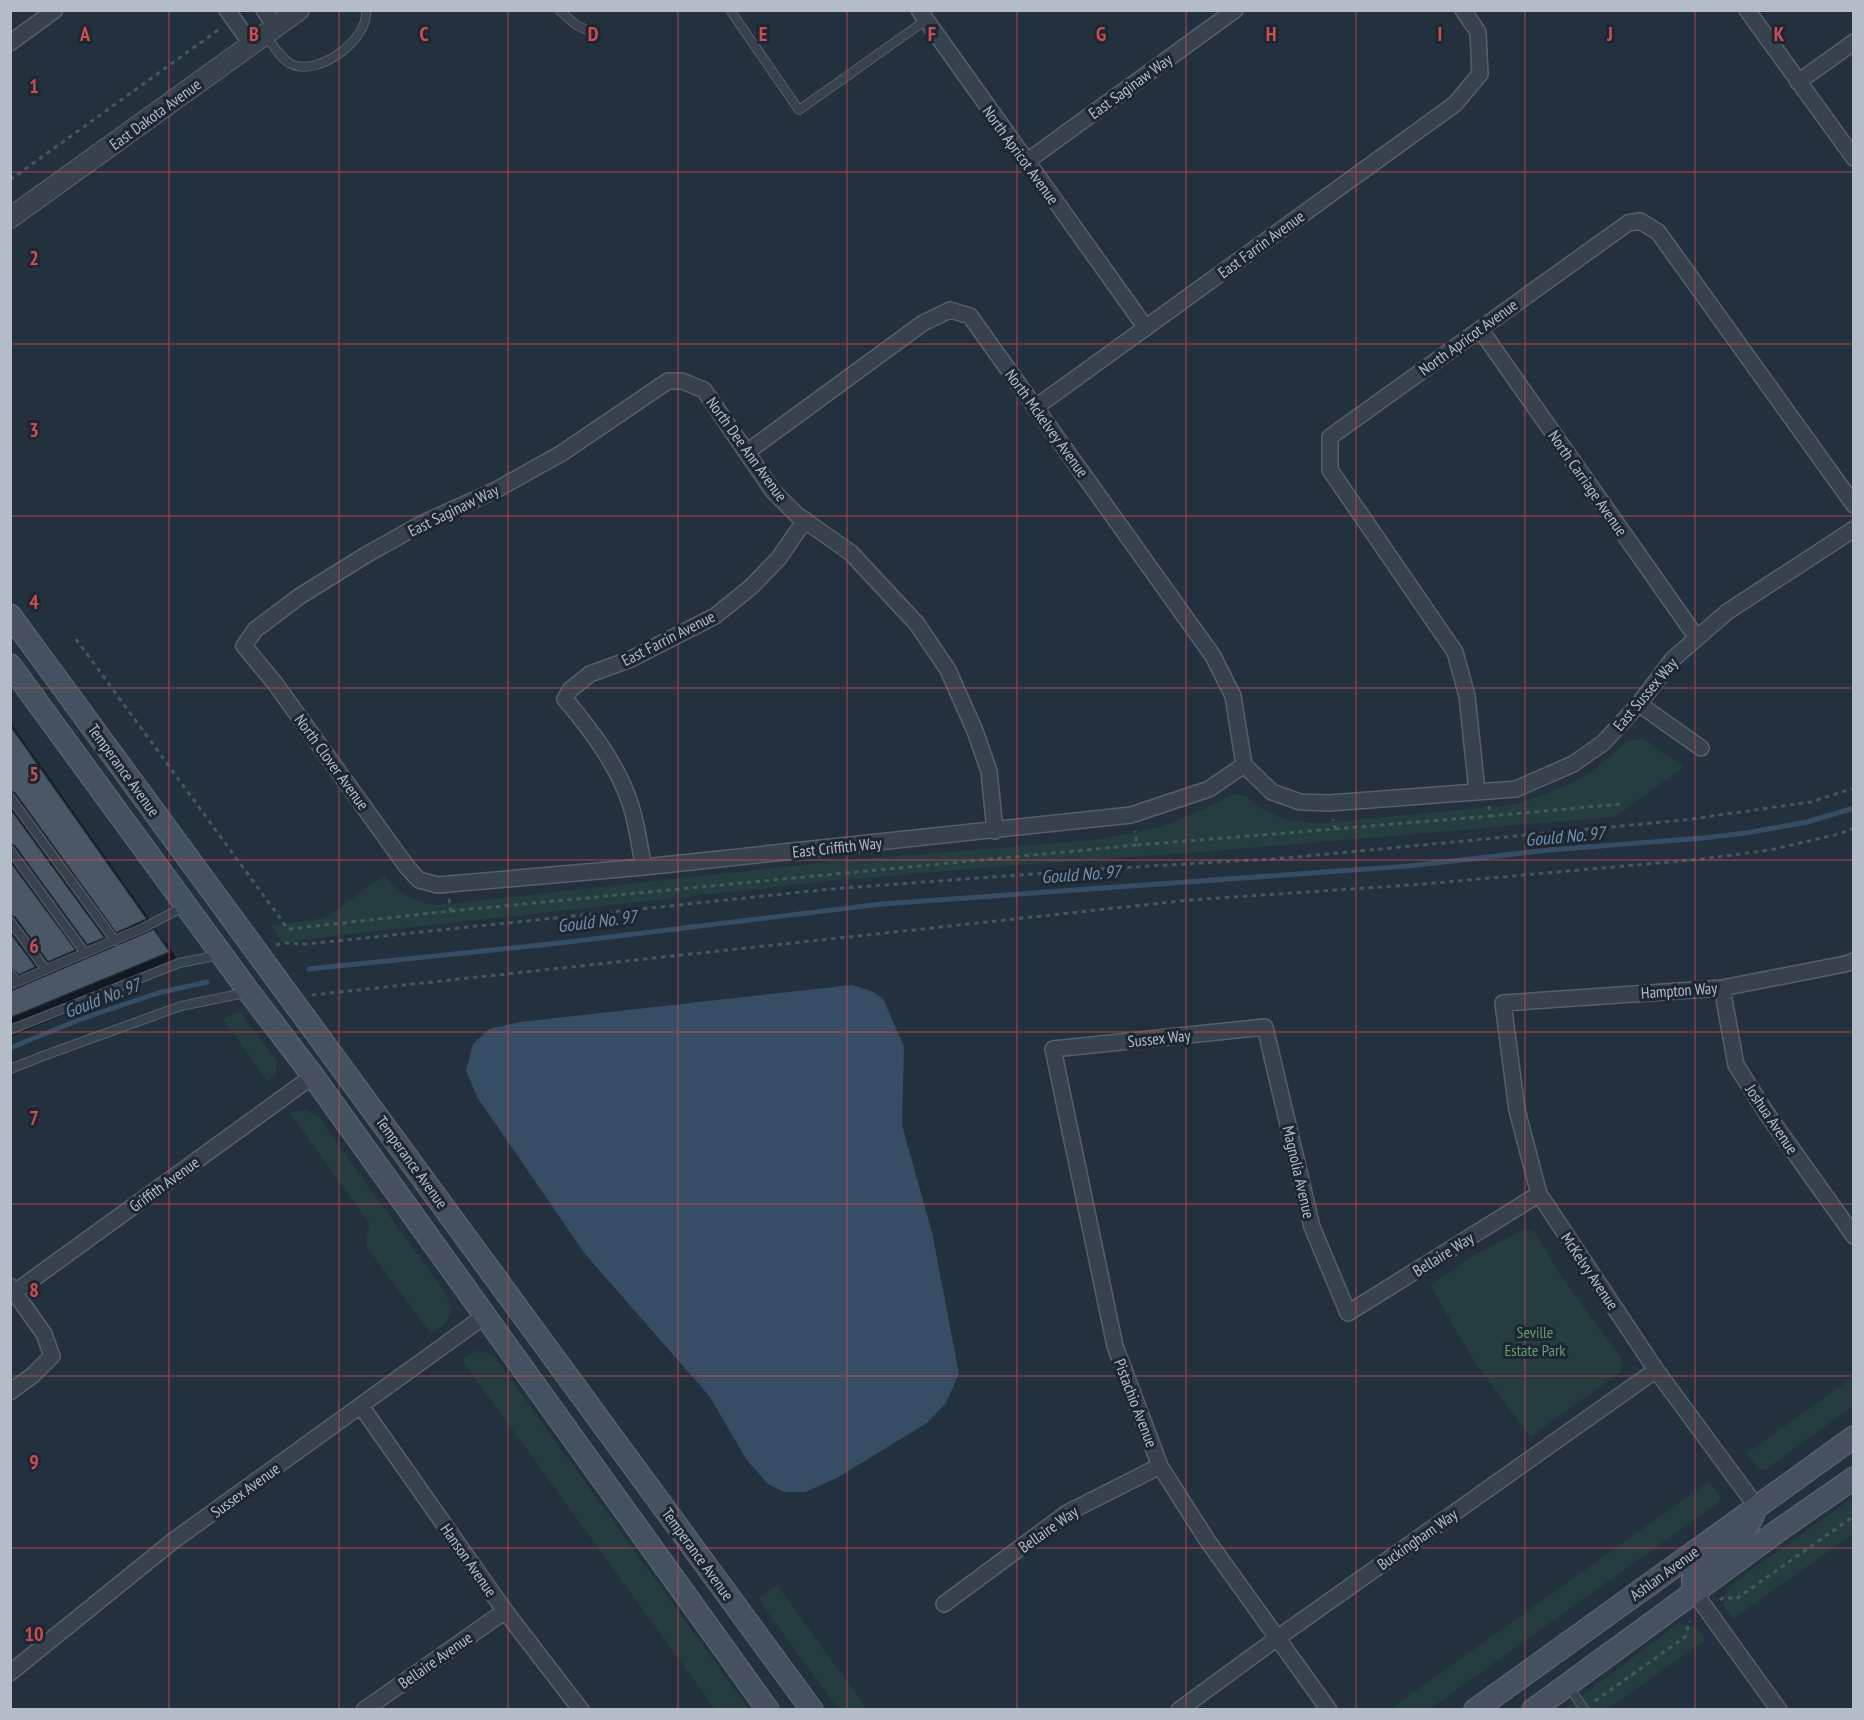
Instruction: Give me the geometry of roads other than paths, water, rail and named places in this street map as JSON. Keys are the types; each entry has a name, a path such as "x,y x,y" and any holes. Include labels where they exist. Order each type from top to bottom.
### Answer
{"main road":[{"name":"Temperance Avenue","path":"10,615 812,1710"},
{"name":"Temperance Avenue","path":"10,665 249,992 314,1076 768,1710"},
{"path":"314,1076 333,1080 342,1086 416,1188 441,1202"},
{"name":"Ashlan Avenue","path":"1475,1710 1854,1437"},
{"name":"Ashlan Avenue","path":"1533,1710 1854,1478"},
{"path":"1694,1592 1693,1578 1699,1569 1750,1525 1756,1506"}],"street":[{"path":"10,43 54,10"},
{"path":"227,10 264,36"},
{"path":"264,10 264,36"},
{"name":"East Dakota Avenue","path":"10,218 299,10"},
{"name":"East Saginaw Way","path":"1026,162 1235,10"},
{"name":"East Farrin Avenue","path":"1036,408 1455,104 1480,74 1478,32 1463,10"},
{"path":"1747,10 1854,158"},
{"name":"North Apricot Avenue","path":"922,15 1146,328"},
{"path":"1798,82 1854,42"},
{"name":"North Apricot Avenue","path":"1482,791 1467,696 1455,652 1330,470 1330,437 1628,223 1640,221 1658,232 1854,505"},
{"name":"North Mckelvey Avenue","path":"747,452 923,323 950,310 970,316 1213,657 1233,696 1244,765"},
{"name":"North Carriage Avenue","path":"1480,329 1697,638"},
{"name":"East Saginaw Way","path":"244,646 255,630 291,603 366,555 422,524 496,490 562,453 668,381"},
{"name":"North Dee Ann Avenue","path":"668,381 682,381 704,390 773,491 805,520 851,553 917,624 948,670 975,731 989,771 995,831"},
{"name":"East Farrin Avenue","path":"644,867 630,803 612,764 592,732 565,699 570,690 590,674 631,659 714,616 751,586 779,558 805,520"},
{"name":"East Sussex Way","path":"1244,765 1272,792 1300,802 1332,803 1516,789 1573,764 1603,743 1639,704 1673,659 1727,612 1854,529"},
{"name":"North Clover Avenue","path":"244,646 274,682 407,867 419,880"},
{"path":"1639,704 1701,748"},
{"name":"East Criffith Way","path":"419,880 447,885 644,867 1131,815 1209,789 1244,765"},
{"name":"Hampton Way","path":"1503,1003 1722,988 1854,961"},
{"name":"Joshua Avenue","path":"1722,988 1736,1065 1767,1114 1854,1236"},
{"name":"McKelvy Avenue","path":"1503,1003 1517,1110 1539,1194 1656,1370 1756,1506"},
{"name":"Sussex Way","path":"1053,1049 1265,1027"},
{"name":"Magnolia Avenue","path":"1265,1027 1312,1227 1348,1313"},
{"name":"Pistachio Avenue","path":"1053,1049 1115,1346 1160,1466 1207,1540 1329,1710"},
{"name":"Griffith Avenue","path":"13,1289 314,1076"},
{"name":"Bellaire Way","path":"1348,1313 1539,1194"},
{"path":"10,1392 33,1375 52,1356 44,1335 13,1289"},
{"name":"Sussex Avenue","path":"10,1673 173,1541 486,1315"},
{"name":"Buckingham Way","path":"1179,1710 1656,1370"},
{"name":"Hanson Avenue","path":"361,1407 505,1611 581,1710"},
{"name":"Bellaire Way","path":"944,1604 1067,1513 1160,1466"},
{"path":"1694,1592 1779,1710"},
{"name":"Bellaire Avenue","path":"364,1710 505,1611"}],"lane":[{"path":"264,36 291,64 303,67 317,64 341,52 353,42 362,30 366,10"},
{"path":"559,10 576,26 587,30"},
{"path":"730,10 799,111 922,15"},
{"path":"10,797 114,940"},
{"path":"10,850 85,953"},
{"path":"10,973 14,984 186,906"},
{"path":"10,921 46,970"},
{"path":"10,1030 179,963 222,954"},
{"path":"10,1069 181,1006 249,992"},
{"path":"1567,1685 1585,1710"}],"water":[{"path":"852,985 872,991 883,999 904,1046 902,1125 932,1232 959,1374 946,1403 927,1423 837,1478 805,1492 784,1492 768,1484 746,1459 710,1397 585,1254 477,1097 466,1070 473,1044 489,1029 520,1022"}],"waterway":[{"name":"Gould No. 97","path":"309,969 560,943 882,904 1409,866 1549,850 1703,838 1807,822 1854,808"},
{"name":"Gould No. 97","path":"10,1048 81,1019 158,993 207,982"}],"park label":[{"name":"Seville Estate Park","path":"1535,1341"}]}
